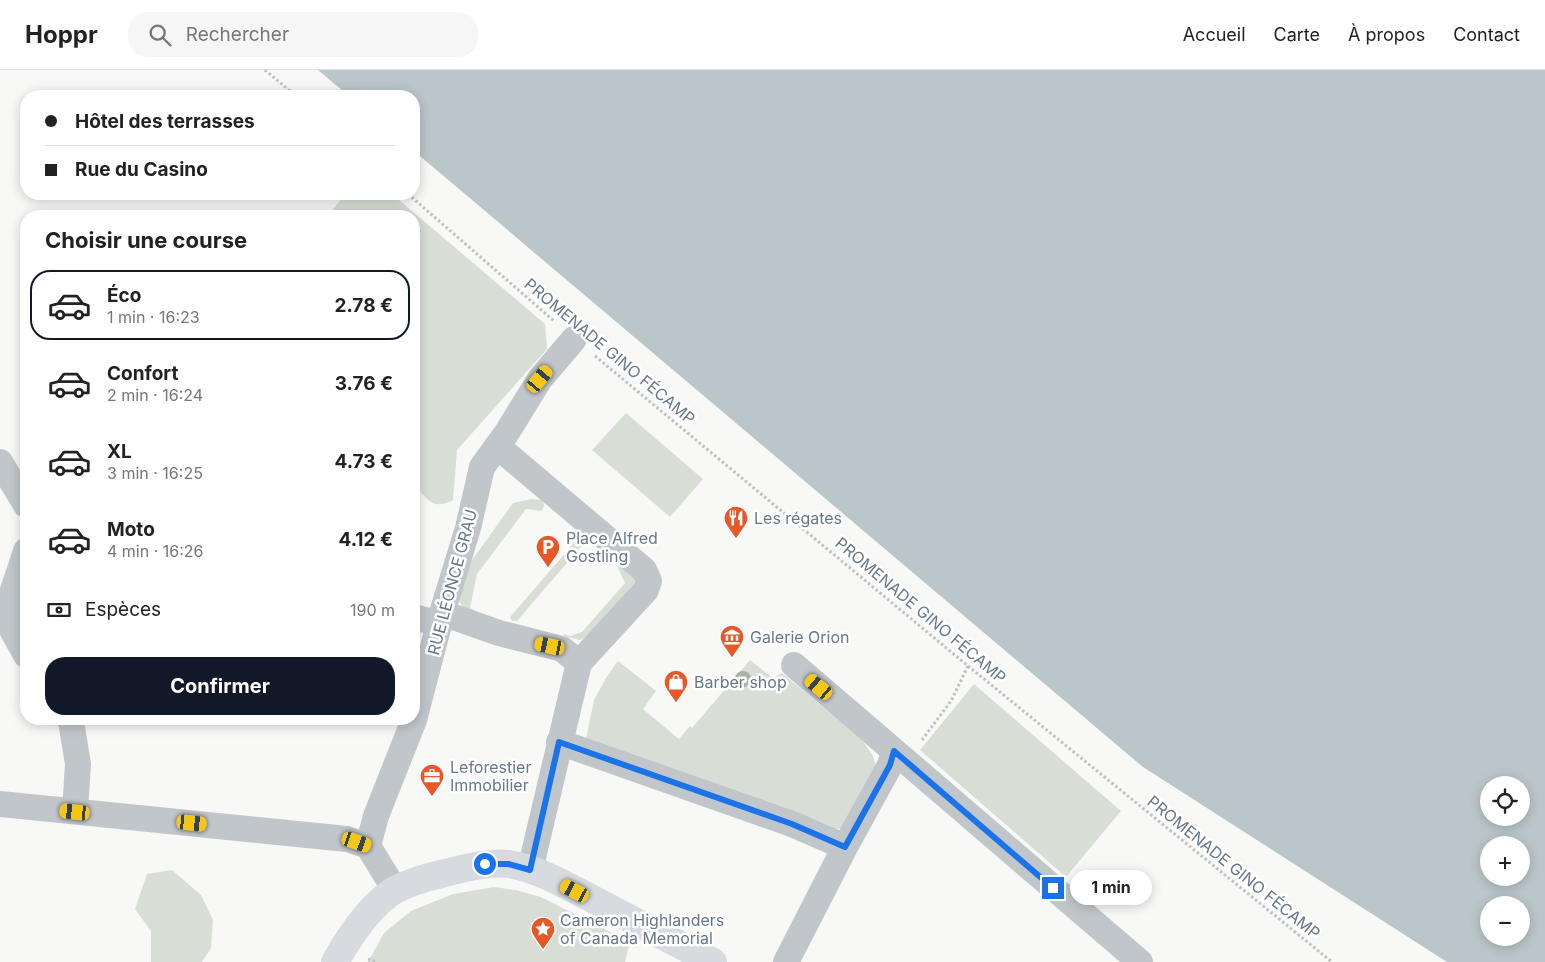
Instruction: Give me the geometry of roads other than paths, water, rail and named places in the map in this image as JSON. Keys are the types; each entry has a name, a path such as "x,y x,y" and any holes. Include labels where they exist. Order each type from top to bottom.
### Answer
{"main road":[{"path":"335,962 345,945 370,912 395,890 424,879 485,864 508,864 530,870 558,882 713,962"}],"street":[{"name":"RUE LÉONCE GRAU","path":"420,698 468,528 482,467 540,379 574,339"},
{"path":"497,446 644,570 649,580 646,590 579,663 530,870"},
{"path":"0,462 20,495"},
{"path":"20,569 11,596 12,628 20,643"},
{"path":"420,617 441,619 562,649 579,663"},
{"path":"794,665 1140,962"},
{"path":"70,725 78,764 75,812"},
{"name":"RUE LÉONCE GRAU","path":"368,846 376,816 412,725"},
{"path":"559,742 792,824 845,847"},
{"path":"786,962 845,847 890,765 901,757"},
{"path":"0,804 346,839 368,846 395,890"}],"place":[{"name":"Les régates","path":"736,539"},
{"name":"Place Alfred Gostling","path":"548,568"},
{"name":"Galerie Orion","path":"732,658"},
{"name":"Barber shop","path":"676,703"},
{"name":"Leforestier Immobilier","path":"432,797"},
{"name":"Cameron Highlanders of Canada Memorial","path":"543,950"}]}
